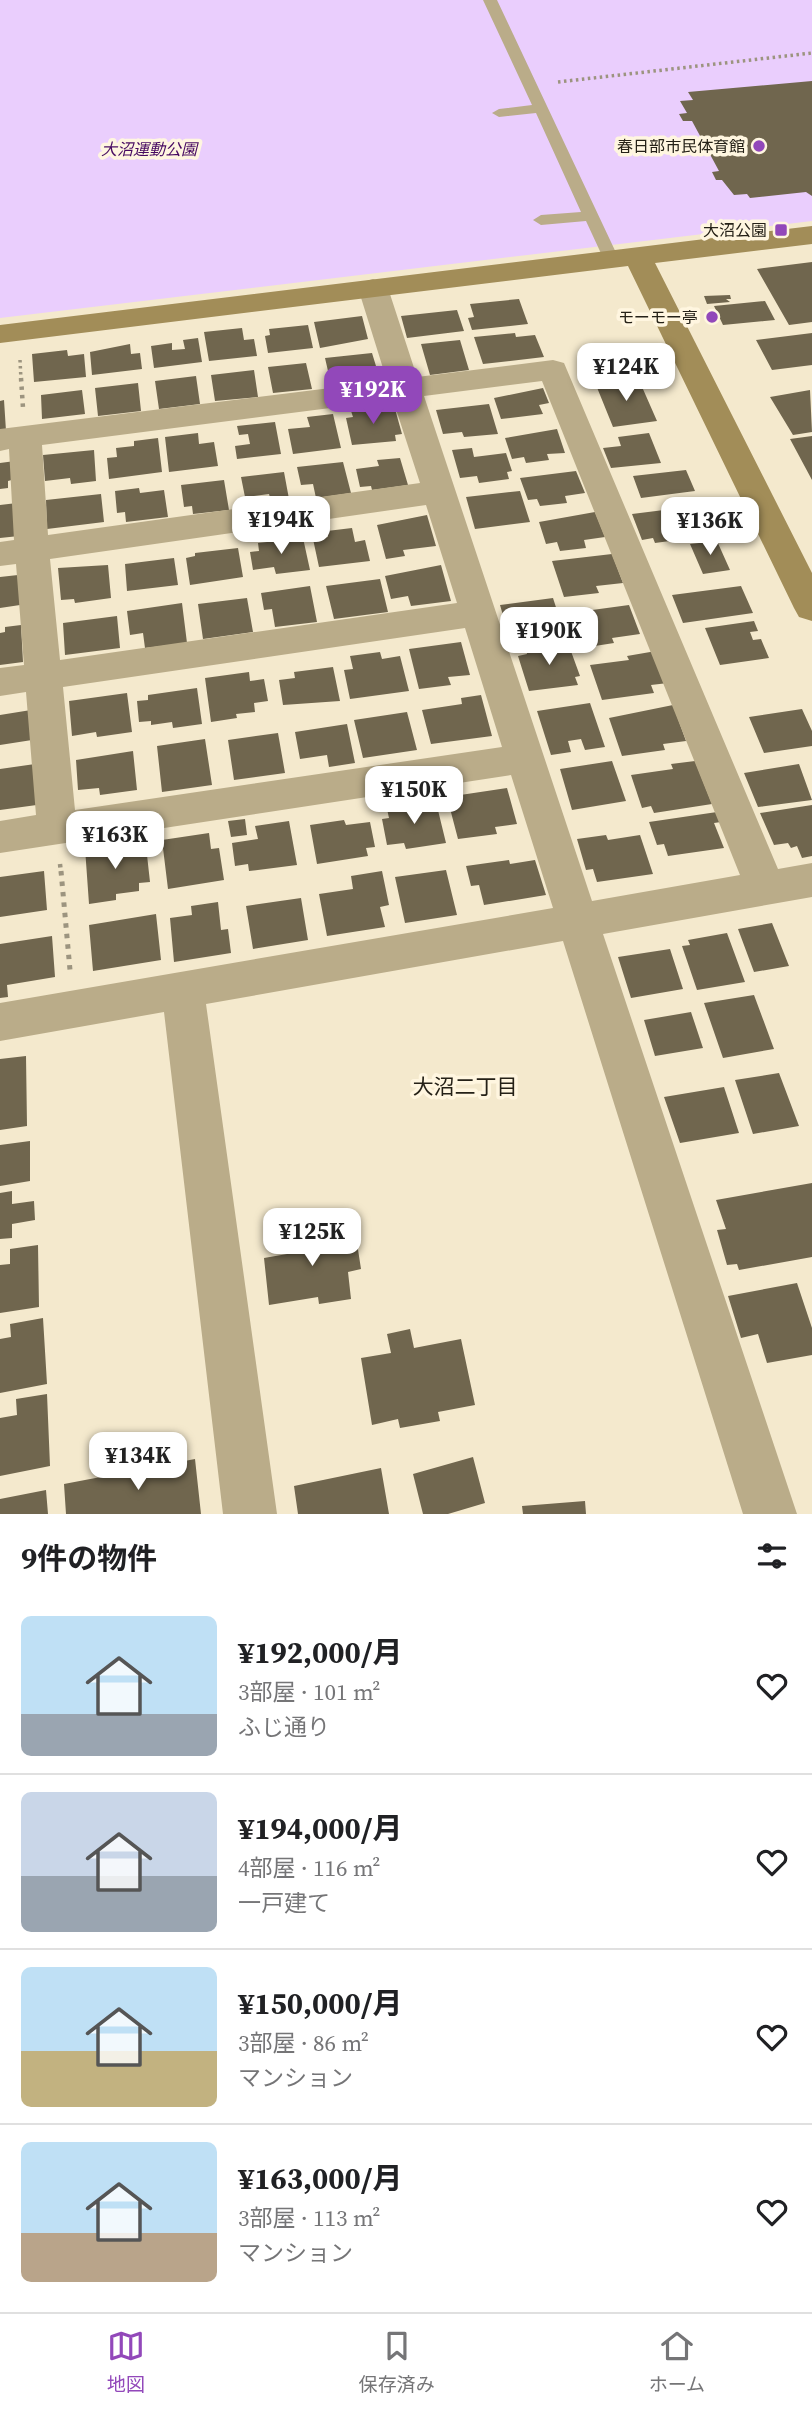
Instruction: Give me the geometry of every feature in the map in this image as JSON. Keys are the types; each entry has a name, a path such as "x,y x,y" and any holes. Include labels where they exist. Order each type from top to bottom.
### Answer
{"street":[{"path":"9,333 812,235"},
{"path":"624,258 812,608"},
{"path":"373,288 770,1514"},
{"path":"57,828 43,676 16,552 13,438 553,370 766,888"},
{"path":"16,552 439,492"},
{"path":"0,682 480,613"},
{"path":"0,837 526,758"},
{"path":"0,1022 812,880"},
{"path":"183,990 250,1514"}],"lane":[{"path":"490,0 591,216 624,258"},
{"path":"499,113 541,108"},
{"path":"541,220 591,216"}],"path":[{"path":"530,85 812,53"},
{"path":"9,333 13,438"},
{"path":"553,370 561,366 646,354"},
{"path":"57,828 74,1010"}],"green space":[{"name":"大沼運動公園","path":"0,0 812,0 812,221 0,318"}],"building":[{"name":"春日部市民体育館","path":"812,81 812,196 806,192 750,198 747,194 734,195 722,180 716,180 712,172 719,171 692,121 683,121 679,114 687,113 680,101 693,100 688,92"},
{"path":"812,262 812,322 789,325 757,269"},
{"path":"730,295 731,299 726,299 730,302 707,304 704,296"},
{"path":"519,299 528,324 472,330 468,318 474,317 470,304"},
{"path":"765,301 775,320 723,325 714,306"},
{"path":"457,310 464,331 407,338 401,316"},
{"path":"362,316 368,339 320,348 314,322"},
{"path":"308,325 313,348 268,353 265,336 270,335 269,329"},
{"path":"242,328 244,340 254,339 257,356 209,361 204,332"},
{"path":"515,333 516,337 535,335 544,357 483,364 474,337"},
{"path":"812,333 812,365 772,370 756,340"},
{"path":"198,338 202,362 154,368 151,346 172,343 172,350 185,349 183,340"},
{"path":"460,340 469,370 430,375 421,344"},
{"path":"130,344 131,354 140,353 142,369 92,375 90,352"},
{"path":"67,350 68,356 84,354 86,377 34,382 32,354"},
{"path":"372,353 380,379 331,384 325,358"},
{"path":"306,363 312,389 273,393 268,367"},
{"path":"254,370 258,397 215,401 211,375"},
{"path":"196,376 200,404 159,409 155,381"},
{"path":"639,380 657,421 613,427 596,385"},
{"path":"138,383 141,411 98,416 95,388"},
{"path":"543,388 549,403 539,405 543,414 501,419 494,398"},
{"path":"82,390 85,414 42,419 41,395"},
{"path":"810,390 812,432 793,435 770,397"},
{"path":"4,400 6,431 0,431 0,401"},
{"path":"489,404 498,434 464,437 462,432 443,434 436,410"},
{"path":"381,407 381,411 395,409 402,434 395,435 396,441 352,445 346,418 353,417 351,411"},
{"path":"333,414 341,448 293,454 288,429 310,427 307,417"},
{"path":"275,422 281,454 237,459 235,446 250,444 248,434 239,435 237,426"},
{"path":"557,429 565,453 547,454 549,460 526,463 524,457 512,459 505,438"},
{"path":"198,433 199,444 214,442 218,466 169,472 165,437"},
{"path":"649,433 661,463 611,468 603,448 621,446 618,437"},
{"path":"812,436 812,480 790,439"},
{"path":"158,438 162,472 109,479 107,458 117,457 116,448 134,446 134,441"},
{"path":"472,448 474,457 506,453 512,471 507,472 509,479 479,483 477,476 460,478 452,450"},
{"path":"94,450 96,481 71,484 70,478 45,481 43,455"},
{"path":"400,458 408,485 372,490 371,486 360,487 356,469 379,466 377,460"},
{"path":"15,461 15,479 8,481 8,488 0,489 0,463"},
{"path":"343,462 351,493 316,498 313,484 301,485 297,467"},
{"path":"686,470 695,491 641,498 633,476"},
{"path":"576,471 585,493 565,496 567,503 540,506 537,499 528,500 520,478"},
{"path":"284,472 289,499 271,501 269,494 245,497 241,477"},
{"path":"224,480 229,510 193,514 192,506 184,507 181,485"},
{"path":"139,488 140,493 164,490 168,517 126,522 125,512 117,513 115,491"},
{"path":"520,491 530,522 475,529 466,497"},
{"path":"101,494 104,522 47,529 46,500"},
{"path":"17,503 19,536 0,538 0,505"},
{"path":"701,504 713,532 683,536 671,507"},
{"path":"664,510 677,540 655,543 653,538 642,540 632,514"},
{"path":"595,512 605,537 584,540 586,548 560,551 557,542 546,544 539,522"},
{"path":"427,515 436,546 403,550 405,556 386,559 377,525"},
{"path":"352,528 355,542 365,540 370,561 319,567 313,539 328,537 327,531"},
{"path":"303,538 310,570 276,574 274,567 253,570 250,552 259,551 258,543"},
{"path":"717,541 730,570 703,574 690,544"},
{"path":"238,548 243,577 190,585 186,558 195,556 195,553"},
{"path":"612,554 623,583 596,586 599,593 564,597 552,561"},
{"path":"174,558 178,585 127,591 125,564"},
{"path":"108,565 111,598 75,603 74,599 61,600 58,568"},
{"path":"441,565 451,601 411,606 408,596 391,599 385,576"},
{"path":"18,575 20,605 0,608 0,577"},
{"path":"380,579 388,612 334,619 326,586"},
{"path":"310,586 317,622 275,627 272,609 264,610 261,593"},
{"path":"741,586 753,613 683,623 672,595"},
{"path":"247,598 253,632 203,639 198,604"},
{"path":"553,598 563,629 509,636 500,605"},
{"path":"182,603 187,643 145,648 143,633 130,635 127,611"},
{"path":"629,605 640,634 612,638 614,643 582,648 570,613"},
{"path":"117,616 120,648 65,655 63,623"},
{"path":"754,621 758,631 750,632 753,640 761,639 769,658 720,665 705,628"},
{"path":"21,625 23,662 0,665 0,633 5,632 5,627"},
{"path":"461,642 470,675 448,677 451,685 419,689 409,649"},
{"path":"568,643 580,676 575,677 578,685 529,691 518,656 527,654 526,649"},
{"path":"656,651 668,683 651,685 654,693 602,700 590,665 629,660 627,656"},
{"path":"380,652 382,659 400,656 409,691 350,699 344,670 353,669 350,656"},
{"path":"333,667 340,701 283,705 279,680 295,678 294,672"},
{"path":"249,672 250,681 264,679 268,701 254,703 255,712 236,714 237,718 211,722 205,678"},
{"path":"197,688 202,724 173,728 172,722 151,725 151,721 139,722 137,701 148,700 148,695"},
{"path":"127,693 132,732 97,737 96,732 72,736 69,701"},
{"path":"481,695 492,736 431,744 422,710 462,704 461,698"},
{"path":"590,703 605,747 585,750 581,739 568,741 571,752 551,755 537,711"},
{"path":"673,705 686,741 663,744 665,750 622,756 609,718"},
{"path":"802,709 812,731 812,746 764,753 749,717"},
{"path":"31,710 32,740 0,745 0,715"},
{"path":"407,712 417,750 363,758 354,720"},
{"path":"347,724 355,763 329,767 327,755 300,759 295,732"},
{"path":"278,733 285,773 234,780 228,740"},
{"path":"205,739 212,785 162,792 157,746"},
{"path":"133,751 137,790 100,795 99,788 78,790 76,760"},
{"path":"612,761 626,801 572,810 560,769"},
{"path":"695,761 712,804 654,813 651,806 642,808 631,775 673,769 671,764"},
{"path":"42,763 44,804 0,810 0,769"},
{"path":"799,764 812,800 758,807 744,773"},
{"path":"507,788 517,824 495,827 497,834 458,839 447,797"},
{"path":"436,802 446,843 406,849 404,843 387,845 382,819 389,818 387,809"},
{"path":"812,805 812,856 802,858 797,846 791,848 788,843 774,845 760,813"},
{"path":"717,812 721,822 714,823 724,848 668,856 664,844 657,845 649,822"},
{"path":"245,819 247,835 231,837 228,821"},
{"path":"344,820 346,825 370,822 375,847 366,848 368,856 317,864 310,825"},
{"path":"289,821 297,865 249,871 248,864 235,866 232,843 258,839 255,826"},
{"path":"209,833 211,849 219,848 224,880 168,889 162,840"},
{"path":"606,835 608,840 640,835 653,874 597,882 593,869 586,870 577,839"},
{"path":"135,841 136,856 147,855 150,882 139,883 139,891 116,894 116,900 89,904 85,848"},
{"path":"509,860 510,864 535,860 546,895 484,905 479,885 471,886 466,866"},
{"path":"446,870 457,915 405,923 395,877"},
{"path":"44,871 47,910 0,917 0,877"},
{"path":"382,871 389,905 380,907 385,927 327,936 319,894 353,889 351,876"},
{"path":"301,898 308,940 253,949 246,906"},
{"path":"218,902 221,930 228,929 231,953 174,962 170,918 192,915 191,906"},
{"path":"156,914 161,960 93,971 89,925"},
{"path":"772,923 789,966 754,972 738,929"},
{"path":"727,933 745,982 697,990 682,946 690,945 688,940"},
{"path":"52,936 55,977 7,985 8,997 0,998 0,944"},
{"path":"670,949 683,989 631,998 618,957"},
{"path":"754,995 774,1049 723,1058 704,1003"},
{"path":"691,1012 703,1048 655,1056 644,1020"},
{"path":"26,1056 27,1126 0,1130 0,1059"},
{"path":"779,1073 799,1126 753,1134 735,1080"},
{"path":"724,1087 739,1133 680,1143 664,1097"},
{"path":"30,1141 30,1181 0,1186 0,1145"},
{"path":"812,1183 812,1257 739,1270 737,1264 727,1265 717,1230 726,1229 716,1200"},
{"path":"12,1191 12,1204 34,1201 35,1220 12,1224 12,1238 0,1239 0,1193"},
{"path":"329,1223 330,1230 336,1229 338,1246 357,1243 361,1269 348,1272 351,1299 319,1304 318,1297 269,1305 264,1258 287,1254 285,1237 315,1232 314,1225"},
{"path":"38,1245 39,1307 0,1313 0,1265 10,1264 10,1249"},
{"path":"797,1283 812,1328 812,1355 767,1363 758,1334 741,1338 728,1296"},
{"path":"43,1318 47,1384 0,1393 0,1339 11,1337 10,1324"},
{"path":"410,1329 414,1348 461,1339 475,1405 438,1412 440,1421 400,1428 398,1419 372,1425 361,1358 391,1353 387,1334"},
{"path":"47,1394 50,1466 0,1476 0,1418 17,1415 16,1399"},
{"path":"473,1457 485,1503 448,1514 423,1514 413,1474"},
{"path":"195,1459 201,1514 66,1514 64,1484"},
{"path":"381,1468 389,1514 298,1514 294,1486"},
{"path":"46,1490 48,1514 0,1514 0,1499"},
{"path":"585,1501 586,1514 523,1514 522,1506"}],"place":[{"name":"春日部市民体育館","path":"759,146"},
{"name":"大沼公園","path":"781,230"},
{"name":"モーモー亭","path":"712,317"}],"district":[{"name":"大沼二丁目","path":"465,1086"}]}
